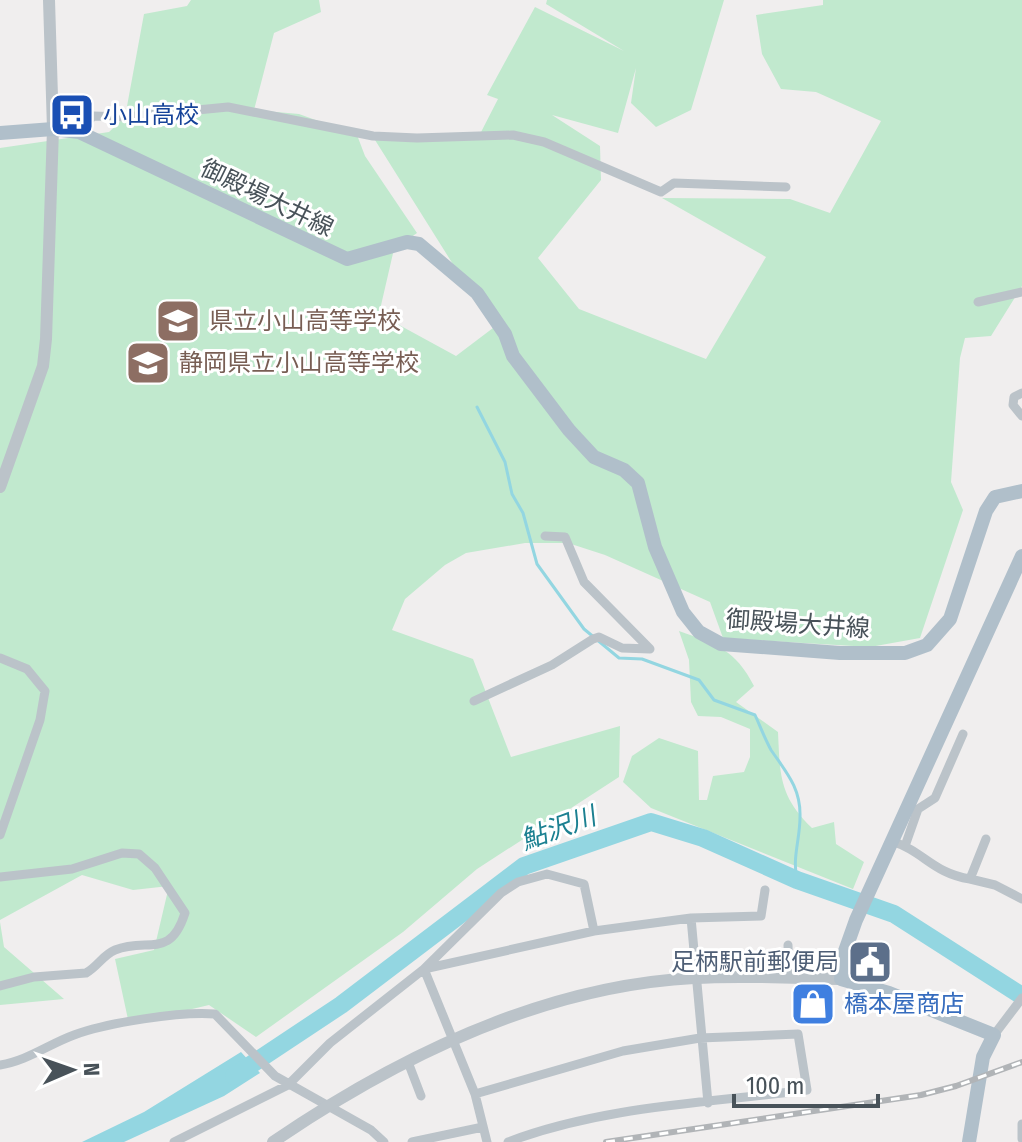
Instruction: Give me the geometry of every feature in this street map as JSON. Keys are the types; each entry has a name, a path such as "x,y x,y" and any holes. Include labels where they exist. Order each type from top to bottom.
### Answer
{"main road":[{"name":"御殿場大井線","path":"0,133 53,129 79,132 327,253 347,259 407,242 430,250 477,293 505,334 513,356 569,430 594,457 624,470 638,483 655,547 683,612 699,632 721,644 840,653 905,653 927,645 950,619 986,511 995,497 1022,491"},
{"path":"969,1142 983,1057 994,1035 889,993 841,979 845,951 856,920 898,843 1022,556"}],"street":[{"path":"0,487 43,366 53,129 49,0"},
{"path":"79,132 93,116 125,117 228,107 373,136 513,135 544,142 661,192 674,183 786,187"},
{"path":"978,302 1022,292"},
{"path":"1022,393 1014,397 1013,405 1022,416"},
{"path":"474,701 552,665 595,639 622,648 650,649 584,582 565,537 545,536"},
{"path":"0,658 27,669 45,691 40,720 0,835"},
{"path":"963,734 935,798 918,809 898,843 945,875 995,885 1022,899"},
{"path":"970,879 986,839"},
{"path":"0,877 72,869 122,853 139,854 155,868 185,913 179,931 163,945 119,948 104,955 97,966 86,973 34,977 0,986"},
{"path":"174,1142 288,1085 330,1043 424,969 501,893 538,875 584,884 594,931"},
{"path":"424,969 594,931 691,918 761,916 765,890"},
{"path":"691,918 694,978 708,1103"},
{"path":"788,945 789,977"},
{"path":"424,969 475,1094 487,1142"},
{"path":"273,1142 327,1105 454,1040 594,992 694,978 841,979"},
{"path":"994,1035 1022,998"},
{"path":"0,1065 15,1063 76,1034 179,1015 215,1014 275,1076 371,1130 384,1142"},
{"path":"475,1094 612,1053 700,1038 798,1034 807,1090 597,1115 551,1126 508,1142"},
{"path":"408,1062 421,1096"},
{"path":"1022,1124 1022,1139"},
{"path":"412,1142 483,1127"}],"green space":[{"path":"191,0 319,0 321,12 274,33 254,110 299,114 357,135 365,156 417,233 394,249 379,314 456,356 493,328 375,140 479,136 498,99 487,95 535,7 624,51 546,4 547,0 724,0 691,110 656,127 631,103 636,68 618,133 552,115 600,146 601,180 538,258 579,309 706,359 766,257 662,198 790,199 830,213 881,121 816,92 781,89 762,54 756,15 823,5 823,0 1022,0 1022,286 991,336 965,338 960,358 951,482 963,510 920,638 870,647 723,638 710,602 605,555 568,543 525,543 466,553 445,565 405,599 392,630 473,659 511,757 620,726 619,777 477,869 403,932 256,1037 209,1005 129,1024 115,959 154,950 169,886 133,890 82,875 0,920 0,148 109,132 125,117 144,14 187,6"},
{"path":"679,631 724,650 747,674 754,686 736,702 778,732 783,784 801,816 812,828 834,822 836,844 864,862 853,889 651,808 623,782 632,756 659,738 698,751 699,800 707,800 713,776 744,772 750,757 750,729 721,717 698,716 691,702 689,660"},
{"path":"0,922 4,947 64,999 0,1005"}],"water":[{"path":"241,1052 260,1073 224,1096 124,1142 82,1142 144,1112"}],"waterway":[{"path":"477,407 505,462 512,494 523,513 537,564 584,629 619,658 642,659 699,680 714,700 755,715 798,797 797,880"},
{"name":"鮎沢川","path":"234,1076 341,1005 524,866 651,822 703,838 797,880 894,914 1022,996"}],"railway":[{"path":"606,1142 921,1095 1022,1062"}],"place":[{"name":"小山高校","path":"72,115"},
{"name":"県立小山高等学校","path":"178,321"},
{"name":"静岡県立小山高等学校","path":"148,363"},
{"name":"足柄駅前郵便局","path":"870,962"},
{"name":"橋本屋商店","path":"813,1004"}]}
